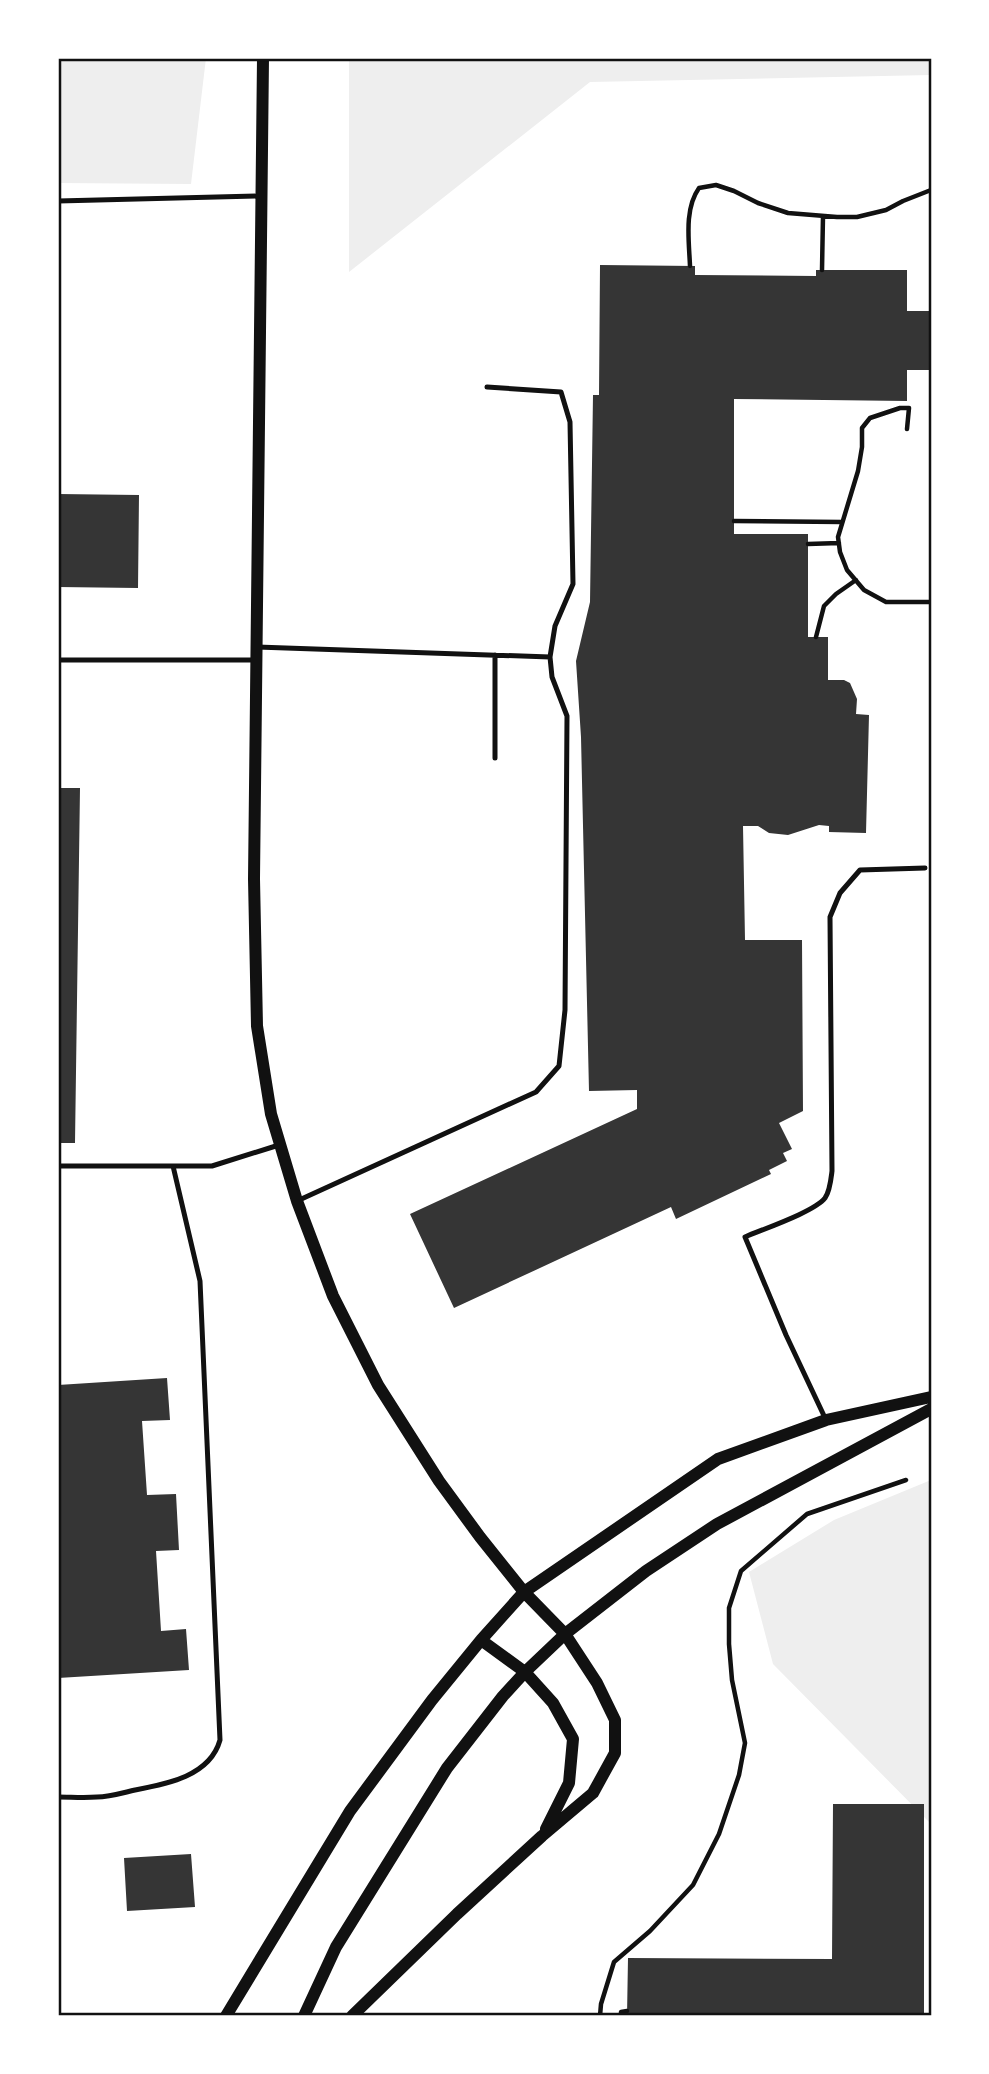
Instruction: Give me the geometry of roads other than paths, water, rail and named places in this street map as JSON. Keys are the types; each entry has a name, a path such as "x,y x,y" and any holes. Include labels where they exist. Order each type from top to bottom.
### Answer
{"street":[{"path":"263,58 254,879 257,1026 271,1114 297,1201 332,1296 378,1385 447,1492 480,1537 524,1592 565,1634 597,1683 615,1720 615,1753 593,1793 457,1914 352,2016"},
{"path":"226,2016 350,1811 432,1700 524,1592 718,1460 826,1420 931,1397"},
{"path":"304,2016 336,1947 447,1768 525,1672 565,1634 646,1571 717,1524 931,1409"},
{"path":"481,1640 525,1672 553,1703 573,1739 569,1783 542,1836"}],"lane":[{"path":"58,201 262,197"},
{"path":"297,1201 536,1092 559,1066 565,1010 567,716 552,677 551,657 555,626 573,584 570,422 561,392 487,387"},
{"path":"257,647 551,657"},
{"path":"495,655 495,758"},
{"path":"58,660 257,660"},
{"path":"826,1420 786,1335 745,1237 811,1208 824,1199 828,1190 832,1171 830,917 840,893 860,870 925,868"},
{"path":"58,1166 212,1166 280,1145"},
{"path":"58,1797 99,1797 162,1784 187,1775 206,1763 216,1753 220,1740 200,1282 173,1166"}]}
